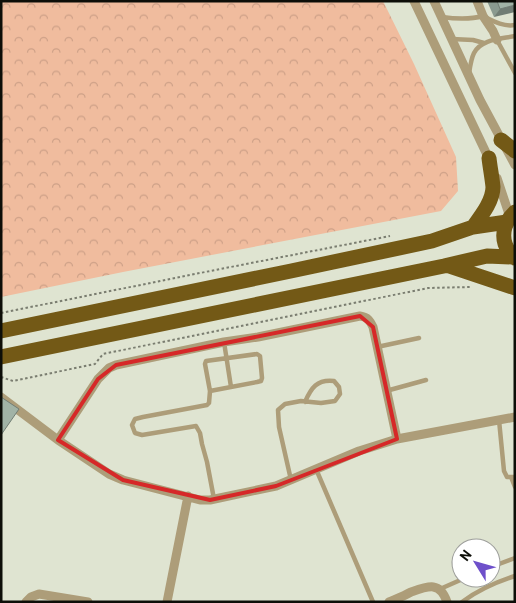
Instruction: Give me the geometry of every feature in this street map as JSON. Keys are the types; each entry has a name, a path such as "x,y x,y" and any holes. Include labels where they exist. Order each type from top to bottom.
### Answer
{"highway":[{"path":"501,140 515,151"},
{"path":"473,227 483,213 493,188 489,158"},
{"path":"1,330 432,241 510,217"},
{"path":"510,217 504,232 504,238 507,248 514,258"},
{"path":"1,358 487,256 514,258"},
{"path":"448,265 515,288"}],"street":[{"path":"414,1 489,158 499,181 510,217"},
{"path":"434,1 480,100 515,165"},
{"path":"477,1 483,16 497,40"},
{"path":"58,440 98,379 108,368 224,342 360,316 369,320 373,327 396,439"},
{"path":"1,397 58,440 109,474 123,480 200,500 265,489 359,451 396,439 515,418"},
{"path":"167,602 188,496"},
{"path":"389,602 428,586 440,589 447,602"},
{"path":"26,602 31,597 39,594 88,602"}],"lane":[{"path":"442,17 473,19 483,16 497,23 515,25"},
{"path":"469,75 474,54 477,48 484,43 513,37 515,44"},
{"path":"452,39 473,40 484,43"},
{"path":"497,40 515,73"},
{"path":"377,347 419,338"},
{"path":"224,342 231,387"},
{"path":"210,391 261,380 260,356 257,354 206,361 210,391 207,406 135,419 132,425 135,432 142,435 196,426 200,432 214,499"},
{"path":"291,480 279,428 278,410 285,404 335,401 340,394 339,386 334,380 325,380 313,387 305,402"},
{"path":"386,391 426,380"},
{"path":"500,420 504,471 507,477 513,477 515,487"},
{"path":"316,469 373,602"},
{"path":"501,563 515,558"},
{"path":"462,602 500,581 515,576"},
{"path":"440,589 451,584"}],"path":[{"path":"1,314 395,235"},
{"path":"1,377 13,380 95,364 103,354 428,288 470,287"}],"highlighted area":[{"path":"360,316 373,327 397,439 276,486 210,500 123,480 58,440 98,379 116,365"}],"green space":[{"path":"1,1 383,1 456,157 458,191 441,211 1,297"}],"building":[{"path":"497,1 515,1 515,5 500,9"},
{"path":"1,397 19,409 1,435"}]}
